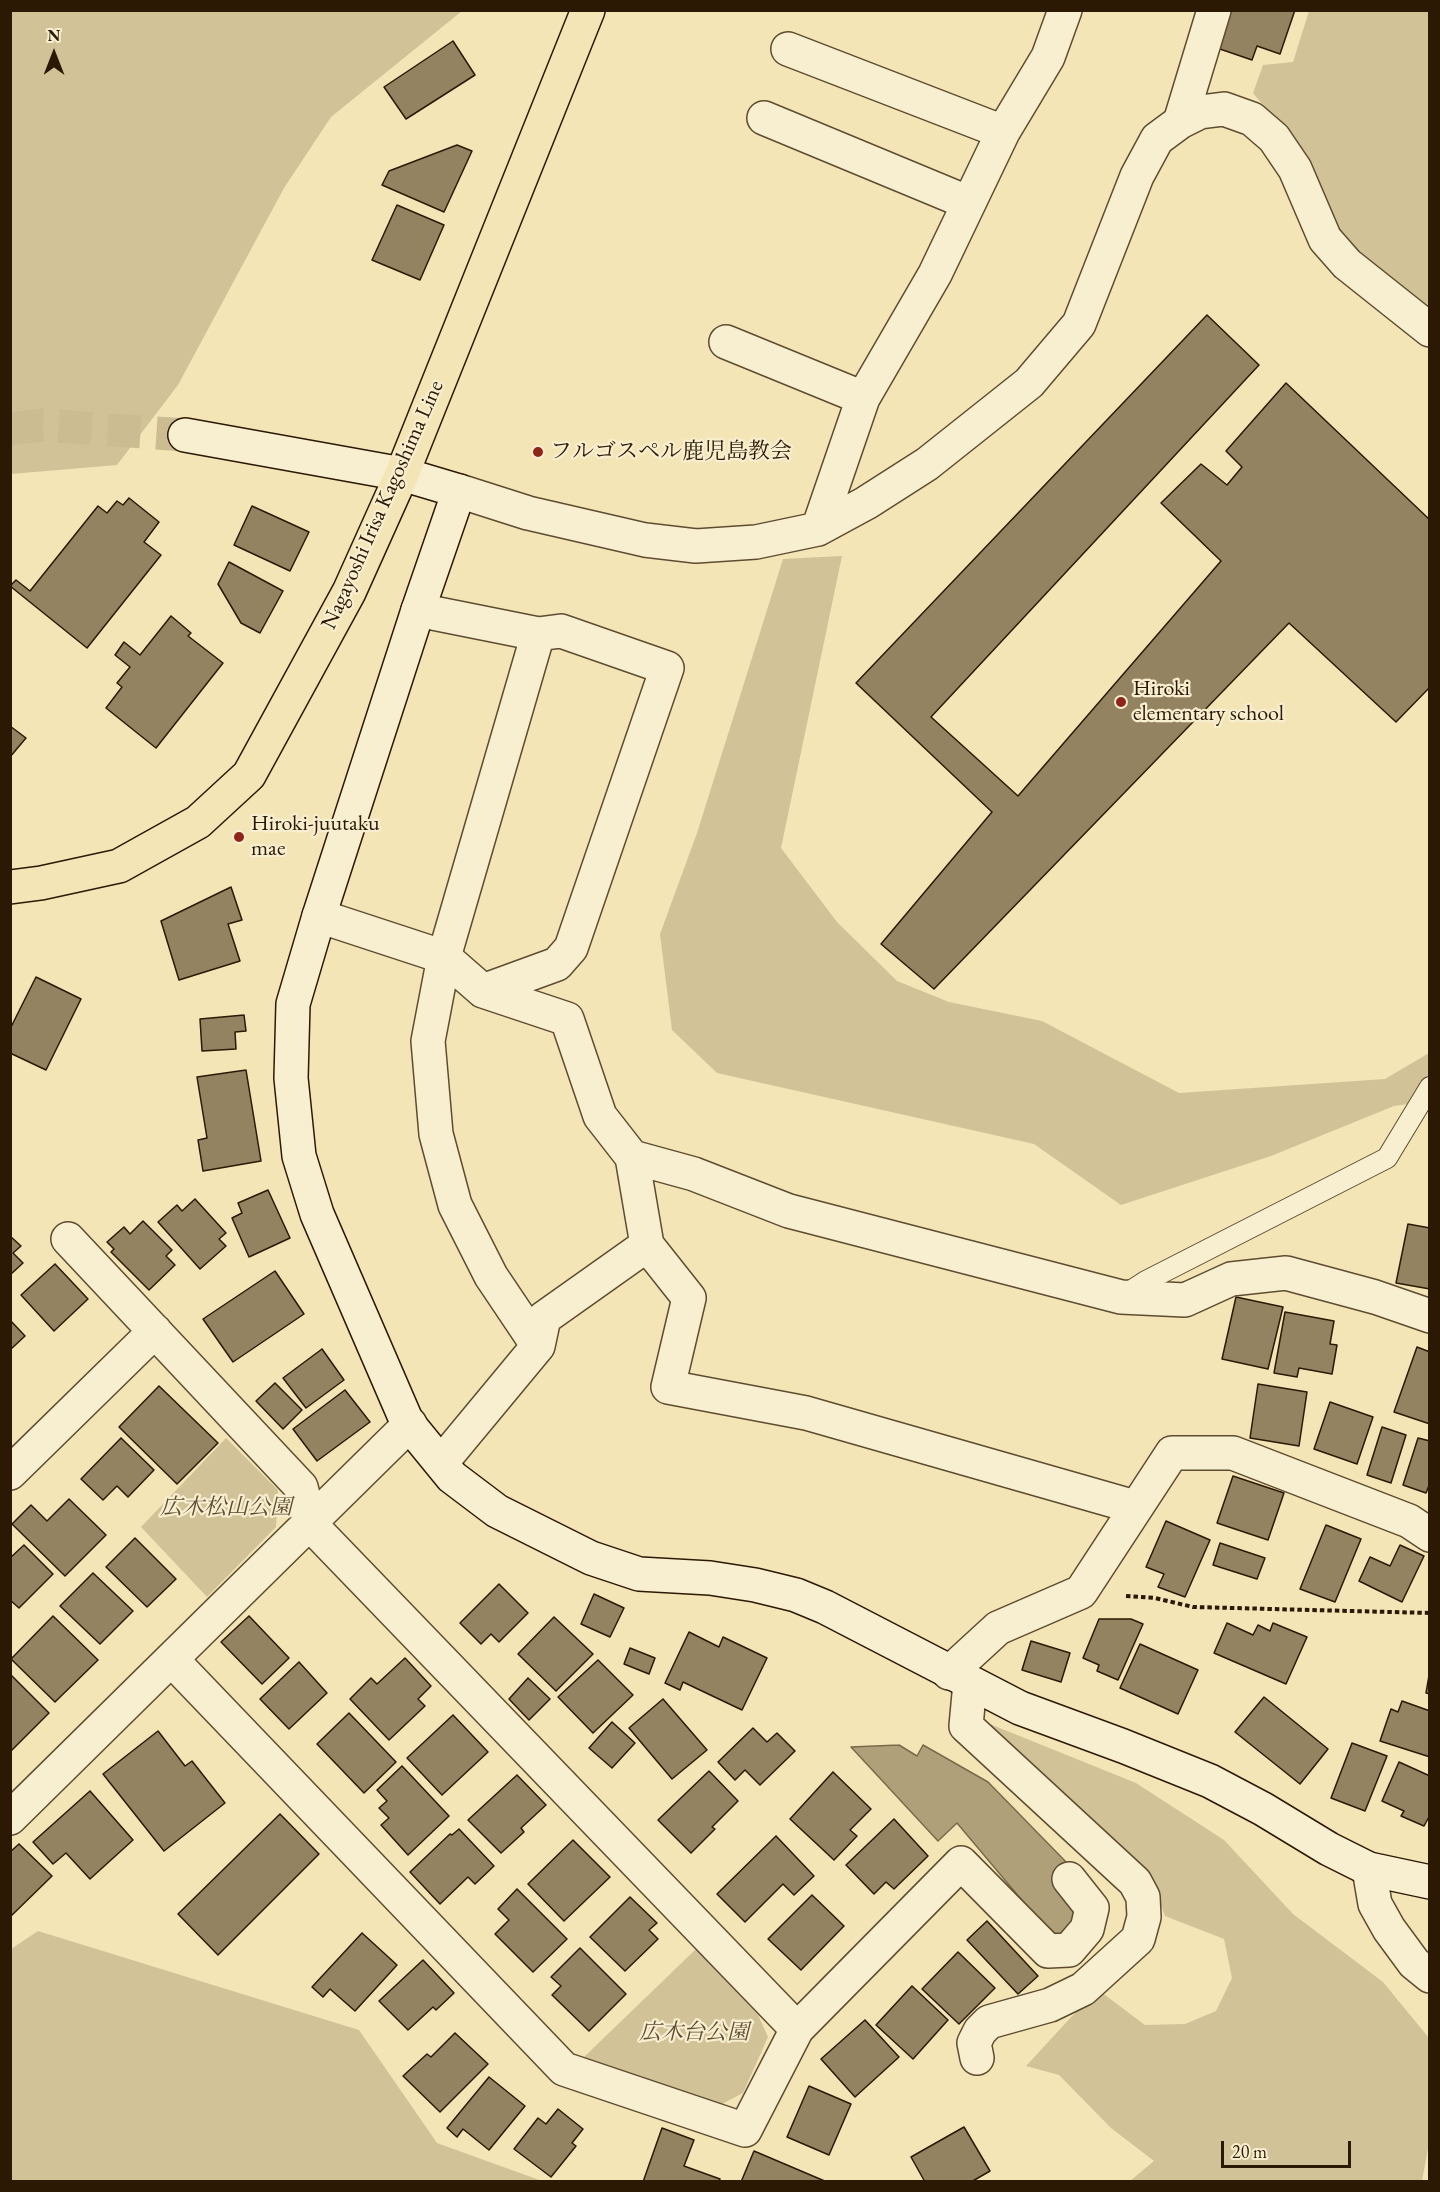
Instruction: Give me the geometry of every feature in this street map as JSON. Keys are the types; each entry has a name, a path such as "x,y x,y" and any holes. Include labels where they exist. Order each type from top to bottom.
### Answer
{"main road":[{"name":"Nagayoshi Irisa Kagoshima Line","path":"10,887 41,883 119,866 198,822 249,775 349,592 402,474 588,10"}],"street":[{"path":"818,530 863,398 935,274 1003,132 1048,57 1065,10"},
{"path":"1180,122 1214,10"},
{"path":"789,49 1003,132"},
{"path":"185,435 402,474 528,513 645,540 696,546 756,542 818,530 927,464 1029,383 1079,324 1137,176 1157,139 1180,122 1200,112 1224,109 1252,119 1274,138 1295,169 1325,239 1347,264 1430,330"},
{"path":"764,118 969,203"},
{"path":"726,342 863,398"},
{"path":"459,491 418,610 319,916 293,1004 291,1077 299,1156 317,1214 382,1366 410,1424 452,1477 497,1511 591,1558 639,1574 710,1578 755,1585 796,1595 1020,1708 1210,1781 1263,1809 1329,1849 1369,1869 1430,1882"},
{"path":"418,610 538,634 561,631 666,668 571,948 557,964 483,991"},
{"path":"538,634 444,957 428,1041 436,1134 455,1205 491,1276 538,1347"},
{"path":"319,916 444,957 483,991 567,1019 600,1116 632,1157 647,1245 689,1298 668,1387 806,1413 1135,1507"},
{"path":"632,1157 694,1174 789,1210 1121,1297 1185,1300 1231,1278 1286,1273 1375,1297 1430,1316"},
{"path":"69,1239 301,1487 310,1524 796,2029"},
{"path":"441,1463 538,1347 544,1318 647,1245"},
{"path":"10,1473 154,1331"},
{"path":"10,1818 410,1424"},
{"path":"977,2058 974,2043 980,2031 989,2022 1050,2005 1083,1989 1138,1939 1144,1917 1143,1897 1135,1882 966,1726 960,1678 998,1628 1081,1592 1172,1453 1233,1454 1409,1521 1430,1535"},
{"path":"172,1660 564,2069 745,2130 796,2029 961,1863 1048,1951 1069,1950 1088,1929 1092,1908 1069,1879"},
{"path":"1369,1869 1375,1904 1389,1929 1414,1963 1430,1976"}],"lane":[{"path":"1121,1297 1146,1281 1387,1158 1430,1087"}],"path":[{"path":"1081,1592 1155,1598 1193,1607 1430,1613"}],"green space":[{"path":"10,11 462,11 331,117 284,188 178,385 117,465 11,474"},
{"path":"1309,11 1429,11 1429,319 1339,242 1287,134 1253,93 1263,65 1293,62"},
{"path":"842,556 781,848 837,922 897,981 949,1002 1042,1021 1179,1093 1385,1079 1429,1053 1429,1101 1394,1106 1271,1156 1121,1205 1034,1144 717,1073 672,1030 660,934 697,833 783,559"},
{"name":"広木松山公園","path":"226,1438 278,1490 276,1527 207,1597 141,1527"},
{"path":"980,1720 1136,1783 1224,1840 1293,1914 1383,1982 1429,2038 1429,2143 1422,2181 1130,2181 1154,2161 1111,2128 1059,2075 1026,2066 1097,1989 1145,2025 1185,2024 1216,2011 1232,1978 1224,1939 1165,1916 1152,1884"},
{"path":"38,1931 359,2030 437,2143 542,2181 11,2181 11,1949"},
{"name":"広木台公園","path":"696,1949 758,2015 768,2037 743,2093 722,2104 583,2058"}],"shaded area":[{"path":"899,1745 917,1756 923,1745 988,1782 1068,1864 1078,1905 1078,1922 1057,1942 957,1823 938,1841 851,1747"}],"building":[{"path":"1230,10 1295,10 1280,54 1257,46 1252,60 1217,48"},
{"path":"453,41 475,75 406,119 384,87"},
{"path":"457,145 472,151 444,212 382,185 389,171"},
{"path":"397,205 444,225 420,280 372,260"},
{"path":"1207,315 1259,365 931,717 1018,796 1221,561 1161,503 1201,464 1227,485 1242,467 1226,451 1286,383 1430,520 1430,687 1396,722 1289,623 934,989 881,944 992,812 856,683"},
{"path":"129,498 159,522 144,542 161,555 87,648 10,586 16,580 30,591 98,506 107,513 117,501 123,505"},
{"path":"252,506 309,532 290,571 234,545"},
{"path":"229,562 283,591 260,633 241,623 218,584"},
{"path":"171,616 191,633 188,636 223,663 156,748 106,708 122,687 117,683 130,667 115,655 124,642 140,655"},
{"path":"10,726 26,738 10,757"},
{"path":"231,887 242,920 228,924 240,961 179,980 161,921"},
{"path":"36,977 81,999 46,1070 10,1053 10,1029"},
{"path":"244,1015 246,1031 235,1032 236,1049 202,1051 200,1019"},
{"path":"246,1070 261,1161 203,1171 198,1140 207,1138 197,1077"},
{"path":"268,1190 290,1238 249,1257 232,1218 242,1213 238,1203"},
{"path":"195,1199 226,1233 219,1239 226,1246 200,1269 158,1222 177,1205 182,1211"},
{"path":"143,1221 172,1250 166,1256 175,1265 149,1290 111,1252 114,1249 107,1242 124,1227 130,1234"},
{"path":"1408,1224 1430,1228 1430,1289 1396,1283"},
{"path":"10,1236 21,1246 13,1253 23,1263 10,1275"},
{"path":"55,1264 88,1299 54,1331 21,1295"},
{"path":"275,1271 304,1314 233,1362 203,1319"},
{"path":"1236,1297 1283,1307 1268,1369 1222,1359"},
{"path":"1285,1312 1334,1321 1330,1344 1337,1345 1332,1374 1299,1368 1297,1377 1274,1373"},
{"path":"10,1320 25,1336 10,1350"},
{"path":"1417,1347 1430,1352 1430,1424 1394,1412"},
{"path":"322,1349 344,1380 306,1408 283,1378"},
{"path":"275,1383 302,1410 283,1429 256,1401"},
{"path":"1258,1384 1307,1392 1299,1446 1250,1438"},
{"path":"159,1386 218,1443 177,1484 119,1427"},
{"path":"345,1390 370,1422 317,1461 293,1429"},
{"path":"1330,1402 1373,1417 1357,1464 1314,1449"},
{"path":"1382,1427 1406,1435 1391,1483 1367,1475"},
{"path":"121,1438 154,1470 128,1497 117,1486 103,1500 81,1479"},
{"path":"1418,1438 1430,1441 1430,1483 1426,1493 1403,1485"},
{"path":"1233,1476 1284,1493 1268,1540 1217,1523"},
{"path":"69,1499 106,1535 65,1576 12,1524 31,1505 47,1521"},
{"path":"1166,1521 1210,1540 1185,1597 1158,1587 1164,1574 1146,1567"},
{"path":"1326,1525 1361,1539 1335,1602 1300,1589"},
{"path":"135,1538 176,1579 147,1607 106,1567"},
{"path":"1220,1543 1265,1558 1257,1579 1213,1565"},
{"path":"24,1545 53,1574 19,1608 10,1600 10,1558"},
{"path":"1400,1545 1424,1556 1402,1602 1359,1581 1370,1557 1390,1566"},
{"path":"93,1573 133,1611 100,1644 60,1606"},
{"path":"499,1584 528,1613 499,1642 491,1634 481,1644 460,1623"},
{"path":"594,1594 624,1608 610,1637 581,1624"},
{"path":"53,1616 98,1660 55,1702 11,1659"},
{"path":"249,1616 289,1658 262,1684 221,1642"},
{"path":"554,1617 593,1654 556,1691 518,1654"},
{"path":"1099,1619 1131,1619 1143,1624 1118,1680 1097,1671 1099,1665 1083,1658"},
{"path":"1227,1623 1253,1635 1258,1625 1270,1631 1273,1623 1307,1637 1286,1684 1214,1653"},
{"path":"689,1632 719,1647 723,1637 767,1658 742,1710 683,1682 680,1690 665,1683"},
{"path":"1031,1641 1070,1653 1061,1682 1022,1670"},
{"path":"1140,1644 1198,1670 1178,1714 1120,1688"},
{"path":"630,1648 655,1658 649,1674 624,1664"},
{"path":"405,1658 431,1686 418,1699 425,1706 389,1740 350,1699 371,1678 377,1684"},
{"path":"598,1660 633,1695 593,1733 558,1697"},
{"path":"299,1662 327,1693 289,1729 260,1699"},
{"path":"1430,1670 1430,1694 1426,1693"},
{"path":"10,1674 49,1713 10,1752"},
{"path":"528,1678 550,1699 529,1720 509,1699"},
{"path":"1264,1697 1328,1749 1300,1784 1235,1732"},
{"path":"663,1699 707,1750 672,1779 629,1728"},
{"path":"1402,1701 1430,1711 1430,1757 1380,1741 1391,1709 1398,1712"},
{"path":"349,1713 396,1762 364,1793 317,1744"},
{"path":"453,1715 488,1752 442,1795 407,1758"},
{"path":"612,1722 635,1743 612,1768 589,1748"},
{"path":"753,1728 767,1742 777,1733 795,1751 760,1785 745,1770 735,1780 718,1762"},
{"path":"158,1731 185,1766 192,1761 225,1803 164,1851 103,1774"},
{"path":"1352,1743 1387,1756 1365,1811 1331,1798"},
{"path":"1399,1762 1430,1776 1430,1815 1424,1826 1401,1816 1404,1811 1382,1801"},
{"path":"402,1766 449,1816 408,1855 381,1825 389,1818 379,1808 387,1801 377,1790"},
{"path":"709,1771 738,1801 712,1827 715,1829 691,1853 658,1820"},
{"path":"833,1772 871,1809 850,1830 857,1836 834,1860 790,1819"},
{"path":"517,1775 546,1805 521,1828 524,1832 501,1853 468,1820"},
{"path":"90,1791 133,1840 90,1879 66,1853 53,1864 33,1842"},
{"path":"280,1814 319,1854 218,1955 178,1914"},
{"path":"894,1819 928,1856 894,1889 886,1882 874,1894 846,1865"},
{"path":"459,1829 494,1866 475,1884 468,1877 440,1904 410,1872 450,1834 452,1835"},
{"path":"776,1836 814,1876 794,1895 783,1884 745,1922 717,1894"},
{"path":"573,1840 610,1877 564,1921 528,1884"},
{"path":"19,1844 52,1876 10,1917 10,1852"},
{"path":"517,1889 567,1939 533,1972 495,1934 509,1920 498,1909"},
{"path":"812,1895 844,1926 801,1970 768,1939"},
{"path":"630,1897 657,1923 649,1930 658,1939 625,1971 590,1937"},
{"path":"987,1921 1038,1976 1018,1994 967,1940"},
{"path":"362,1933 397,1965 355,2011 330,1989 323,1997 312,1987"},
{"path":"580,1948 626,1994 589,2031 552,1995 561,1986 551,1977"},
{"path":"958,1952 995,1988 959,2024 922,1989"},
{"path":"423,1960 454,1993 436,2010 433,2007 408,2030 379,2001"},
{"path":"912,1986 948,2020 913,2059 876,2025"},
{"path":"865,2020 899,2057 855,2097 821,2059"},
{"path":"455,2033 488,2064 440,2112 403,2076 427,2054 431,2057"},
{"path":"489,2077 525,2106 489,2150 463,2129 457,2137 447,2128"},
{"path":"809,2086 851,2104 829,2155 787,2137"},
{"path":"558,2109 583,2129 572,2143 576,2146 551,2177 514,2149 538,2118 546,2124"},
{"path":"964,2127 990,2171 971,2182 925,2182 911,2157"},
{"path":"662,2128 694,2140 684,2166 720,2179 719,2182 643,2182"},
{"path":"754,2151 827,2182 741,2182"}],"tunnel":[{"path":"10,429 42,425 185,435"}],"place":[{"name":"フルゴスペル鹿児島教会","path":"538,452"},
{"name":"Hiroki elementary school","path":"1121,702"},
{"name":"Hiroki-juutaku mae","path":"239,837"}]}
